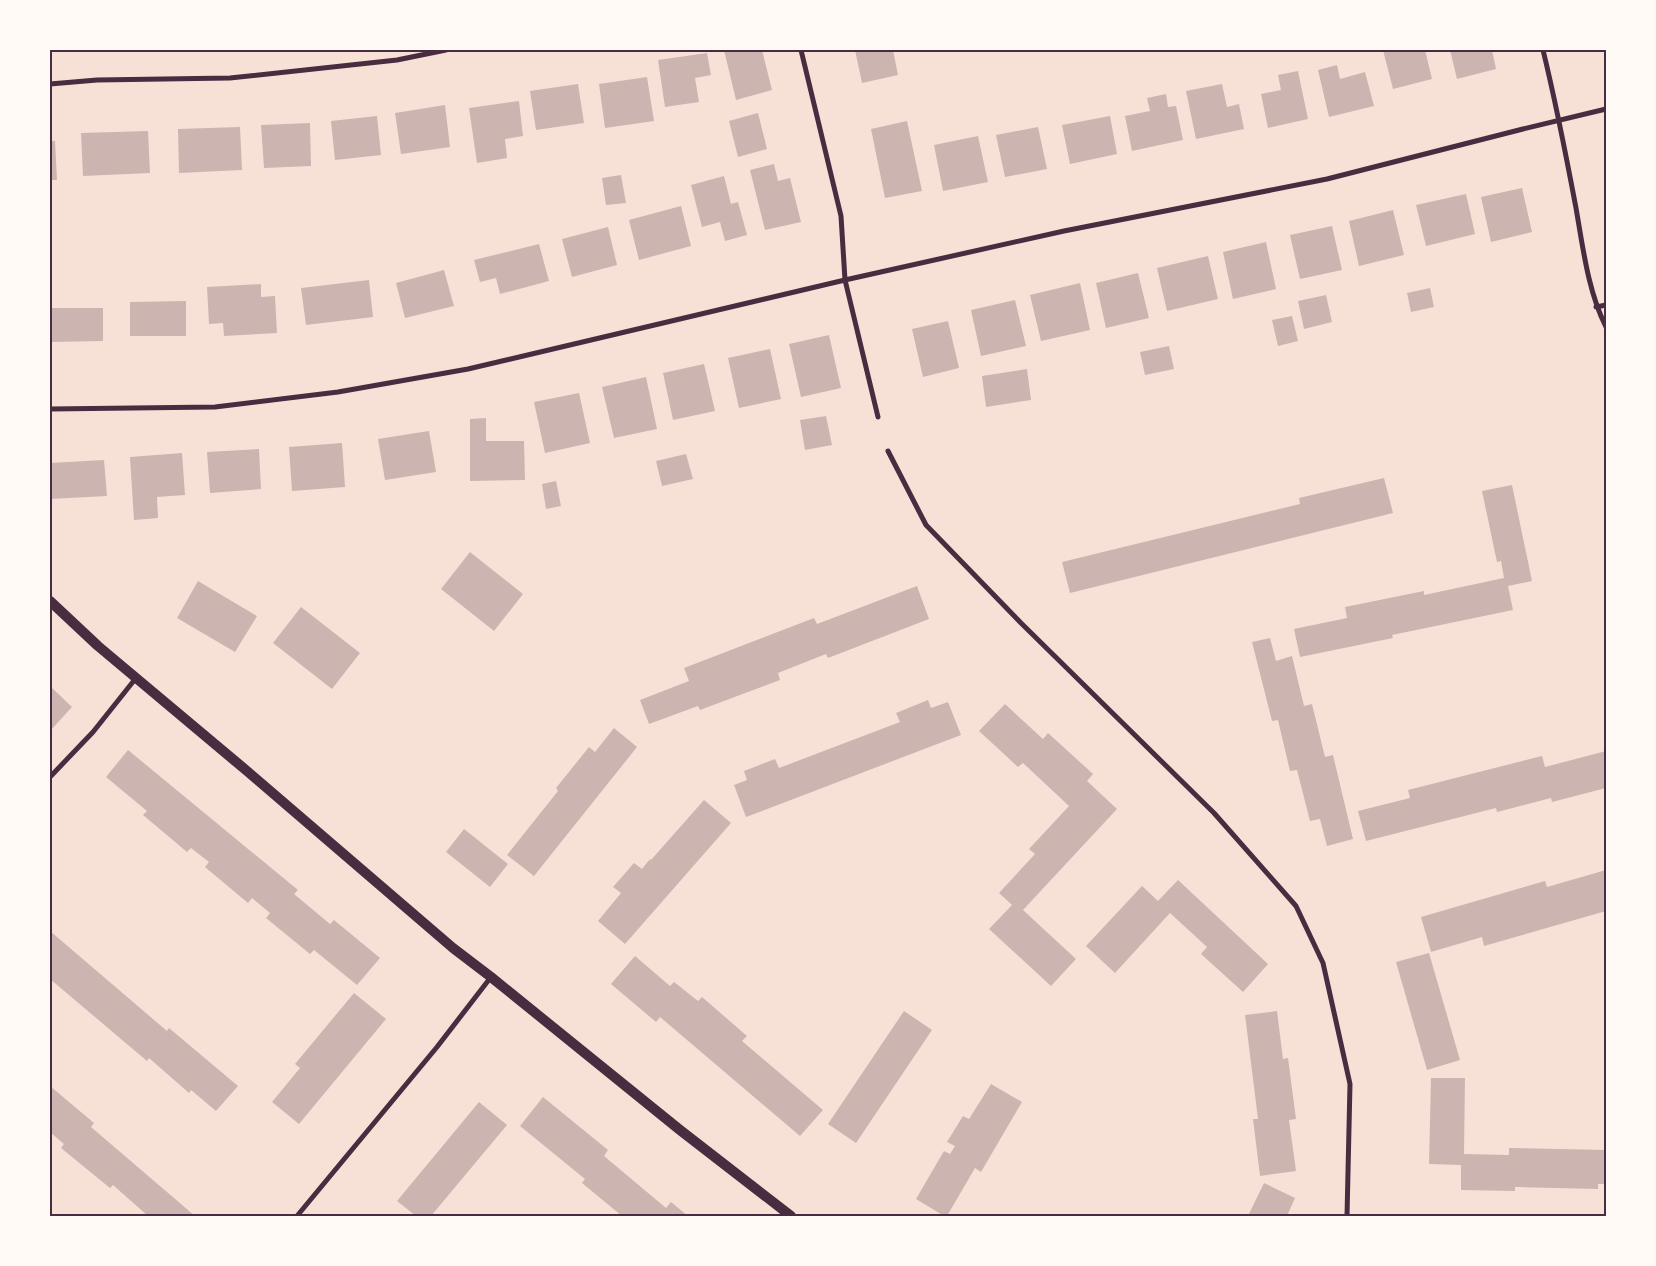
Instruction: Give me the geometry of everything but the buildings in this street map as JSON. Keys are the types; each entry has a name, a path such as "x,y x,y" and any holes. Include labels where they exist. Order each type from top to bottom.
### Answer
{"main road":[{"path":"50,601 98,646 453,948 784,1214"}],"street":[{"path":"50,84 97,80 230,78 397,60 446,50"},
{"path":"802,50 841,216 845,280 878,417"},
{"path":"1543,50 1560,120 1596,307 1606,327"},
{"path":"50,409 215,407 338,392 468,369 845,280 1064,231 1327,179 1606,109"},
{"path":"1596,307 1606,305"},
{"path":"888,451 926,525 1028,630 1214,813 1296,906 1323,963 1350,1084 1347,1216"},
{"path":"50,777 93,732 136,678"},
{"path":"297,1216 437,1047 491,977"}]}
